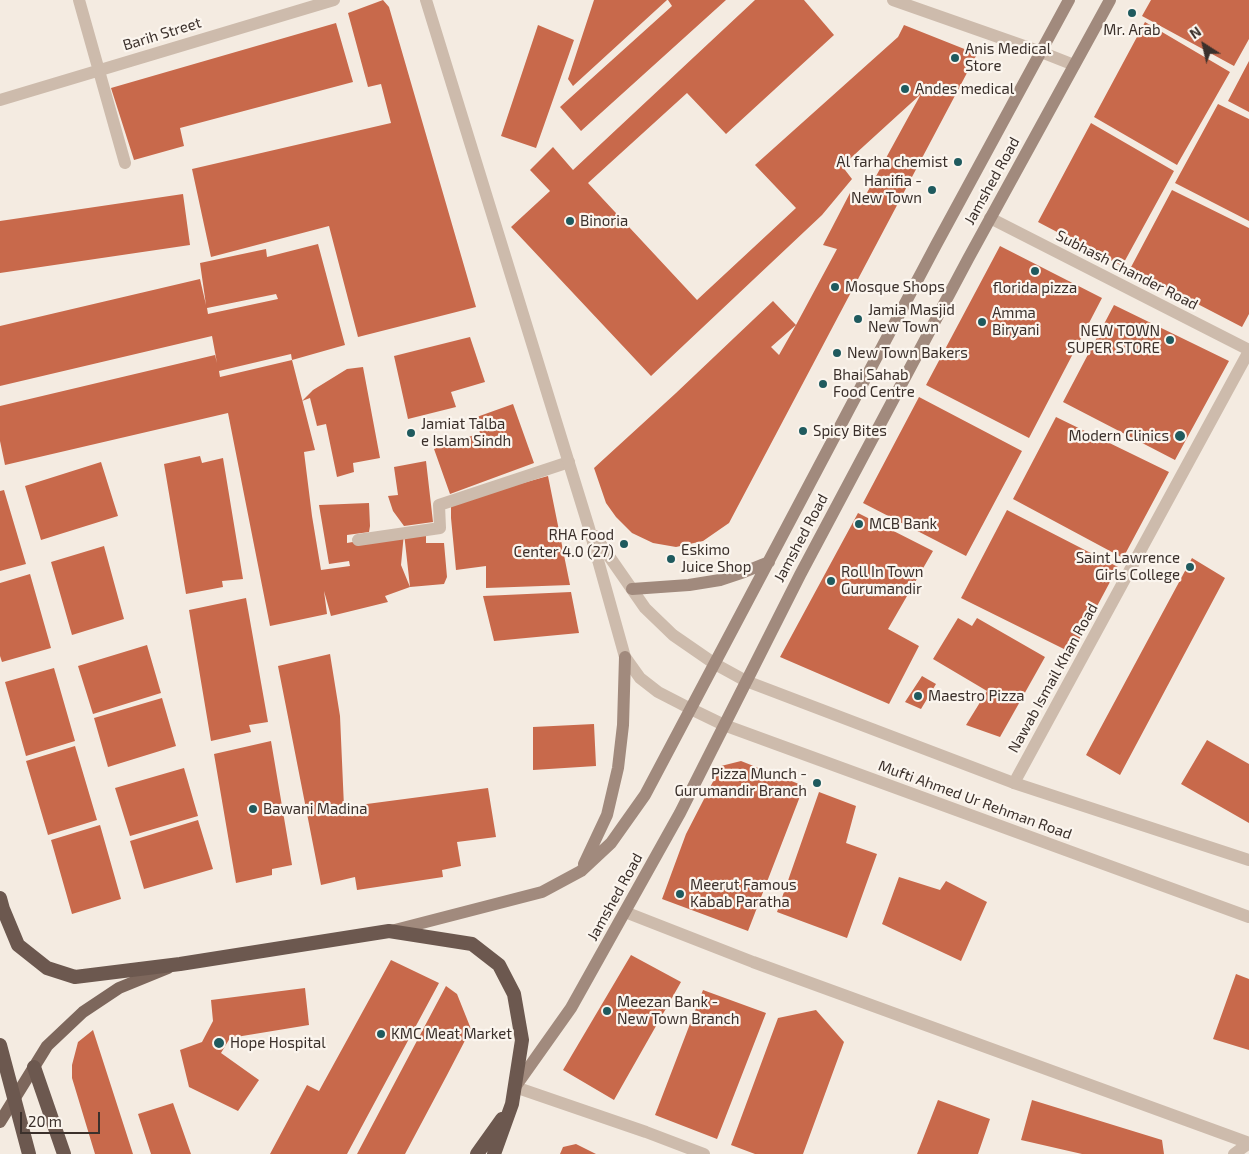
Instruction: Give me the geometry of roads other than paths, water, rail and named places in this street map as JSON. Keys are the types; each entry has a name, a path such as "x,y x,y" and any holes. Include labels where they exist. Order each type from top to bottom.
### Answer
{"highway":[{"path":"2,903 18,946 47,968 75,977 180,964 389,931 472,944 499,965 514,994 522,1040 512,1104 494,1154"},
{"path":"0,1045 29,1154"},
{"path":"34,1067 64,1154"},
{"path":"477,1154 512,1104"}],"main road":[{"name":"Jamshed Road","path":"389,931 542,892 581,871 611,843 645,795 936,245 1069,0"},
{"name":"Jamshed Road","path":"515,1087 571,1008 680,813 800,575 990,218 1110,0"},
{"path":"632,589 690,585 720,580 769,562"},
{"path":"581,871 607,815 618,768 623,725 625,657"},
{"path":"0,1122 47,1046 82,1012 119,988 180,964"},
{"path":"484,1154 512,1104"}],"street":[{"path":"79,0 125,163"},
{"name":"Barih Street","path":"0,100 334,0"},
{"name":"Mufti Ahmed Ur Rehman Road","path":"426,0 589,528 625,657 640,678 658,692 724,725 1249,917"},
{"path":"893,0 1074,65"},
{"name":"Subhash Chander Road","path":"990,218 1249,351"},
{"name":"Nawab Ismail Khan Road","path":"1014,783 1249,351"},
{"path":"358,540 440,528 439,505 569,462"},
{"name":"Mufti Ahmed Ur Rehman Road","path":"589,528 645,608 672,635 715,664 746,681 1014,783 1249,860"},
{"path":"625,912 762,965 1249,1143"},
{"path":"515,1087 704,1154"},
{"path":"1234,1154 1249,1143"}],"place":[{"name":"Mr. Arab","path":"1132,13"},
{"name":"Anis Medical Store","path":"955,58"},
{"name":"Andes medical","path":"905,89"},
{"name":"Al farha chemist","path":"958,162"},
{"name":"Hanifia - New Town","path":"932,190"},
{"name":"Binoria","path":"570,221"},
{"name":"florida pizza","path":"1035,271"},
{"name":"Mosque Shops","path":"835,287"},
{"name":"Jamia Masjid New Town","path":"858,319"},
{"name":"Amma Biryani","path":"982,322"},
{"name":"NEW TOWN SUPER STORE","path":"1170,340"},
{"name":"New Town Bakers","path":"837,353"},
{"name":"Bhai Sahab Food Centre","path":"823,384"},
{"name":"Spicy Bites","path":"803,431"},
{"name":"Jamiat Talba e Islam Sindh","path":"411,433"},
{"name":"Modern Clinics","path":"1180,436"},
{"name":"MCB Bank","path":"859,524"},
{"name":"RHA Food Center 4.0 (27)","path":"624,544"},
{"name":"Eskimo Juice Shop","path":"671,559"},
{"name":"Saint Lawrence Girls College","path":"1190,567"},
{"name":"Roll In Town Gurumandir","path":"831,581"},
{"name":"Maestro Pizza","path":"918,696"},
{"name":"Pizza Munch - Gurumandir Branch","path":"817,783"},
{"name":"Bawani Madina","path":"253,809"},
{"name":"Meerut Famous Kabab Paratha","path":"680,894"},
{"name":"Meezan Bank - New Town Branch","path":"607,1011"},
{"name":"KMC Meat Market","path":"381,1034"},
{"name":"Hope Hospital","path":"219,1043"}]}
